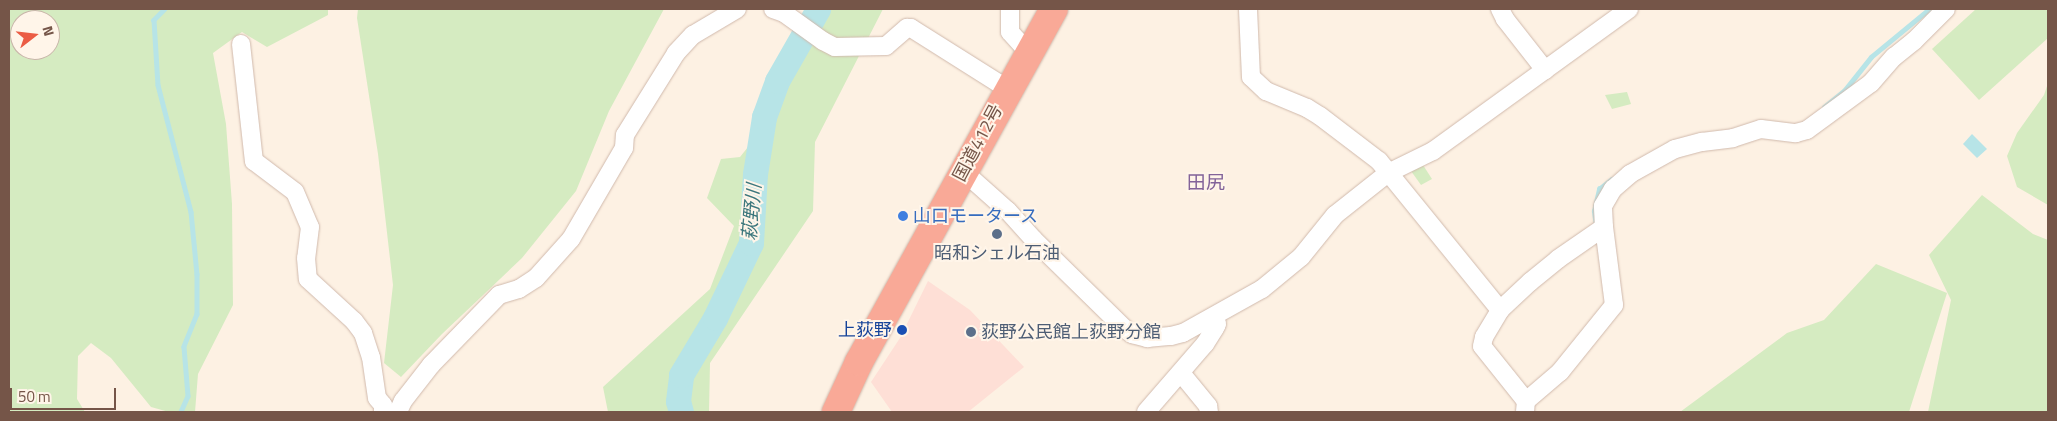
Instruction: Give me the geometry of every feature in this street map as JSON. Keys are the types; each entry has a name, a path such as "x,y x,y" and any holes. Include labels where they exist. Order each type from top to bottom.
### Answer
{"highway":[{"name":"国道412号","path":"836,412 859,362 1028,52 1054,9"}],"street":[{"path":"398,412 403,401 430,365 499,295 519,289 536,278 571,239 624,148 625,135 676,53 693,35 737,9"},
{"path":"774,9 784,13 823,41 835,47 886,46 907,28 911,28 1008,89"},
{"path":"1010,9 1010,32 1028,52"},
{"path":"1248,9 1251,72 1259,87 1320,116 1380,161 1500,310"},
{"path":"1500,9 1505,19 1545,70"},
{"path":"1599,230 1558,258 1500,310 1484,337 1482,346 1523,400 1560,372 1614,305 1599,230 1603,206 1613,189 1630,174 1675,149 1693,144 1733,138 1761,129 1796,133 1807,130 1871,83 1894,56 1914,41 1946,9"},
{"path":"964,172 1008,211 1104,310 1132,334 1153,338 1171,336 1183,333 1262,289 1302,257 1335,215 1388,173 1433,151 1545,70 1622,11"},
{"path":"242,44 254,162 295,192 310,227 306,258 308,279 354,321 363,333 371,357 377,398 382,405 383,412"},
{"path":"1146,412 1181,373 1216,328 1215,316"},
{"path":"1181,373 1208,406 1209,412"}],"shaded area":[{"path":"928,281 970,310 1024,367 968,412 892,412 871,382 900,338"}],"green space":[{"path":"9,9 328,9 328,15 267,47 242,32 213,53 226,124 232,204 233,305 198,374 195,412 169,412 151,407 111,358 91,343 78,356 77,399 85,412 9,412"},
{"path":"358,9 664,9 609,111 576,191 522,258 442,334 401,377 384,363 393,285 378,154 357,18"},
{"path":"807,9 883,9 815,142 813,211 710,363 709,412 608,412 603,387 710,289 734,226 707,198 721,159 740,157 780,107"},
{"path":"1976,9 2048,9 2048,38 1979,100 1932,49"},
{"path":"2048,83 2048,205 2017,187 2007,156 2017,133 2044,95"},
{"path":"1627,92 1631,104 1612,109 1605,95"},
{"path":"1423,165 1432,179 1421,185 1411,171"},
{"path":"1982,195 2033,234 2048,240 2048,412 1928,412 1951,300 1929,255"},
{"path":"1876,264 1947,293 1909,412 1680,412 1787,333 1824,320"}],"water":[{"path":"1972,134 1987,149 1977,158 1963,144"}],"waterway":[{"path":"165,9 154,20 158,85 191,212 197,274 197,314 184,347 188,396 181,412"},
{"name":"萩野川","path":"681,412 678,401 681,375 715,318 751,243 755,174 764,117 777,81 818,9"},
{"path":"1824,107 1844,91 1871,57 1929,9"},
{"path":"1596,226 1594,211 1599,189 1612,179"}],"place":[{"name":"山口モータース","path":"903,216"},
{"name":"昭和シェル石油","path":"997,234"},
{"name":"上荻野","path":"902,330"},
{"name":"荻野公民館上荻野分館","path":"971,332"}],"district":[{"name":"田尻","path":"1206,182"}]}
